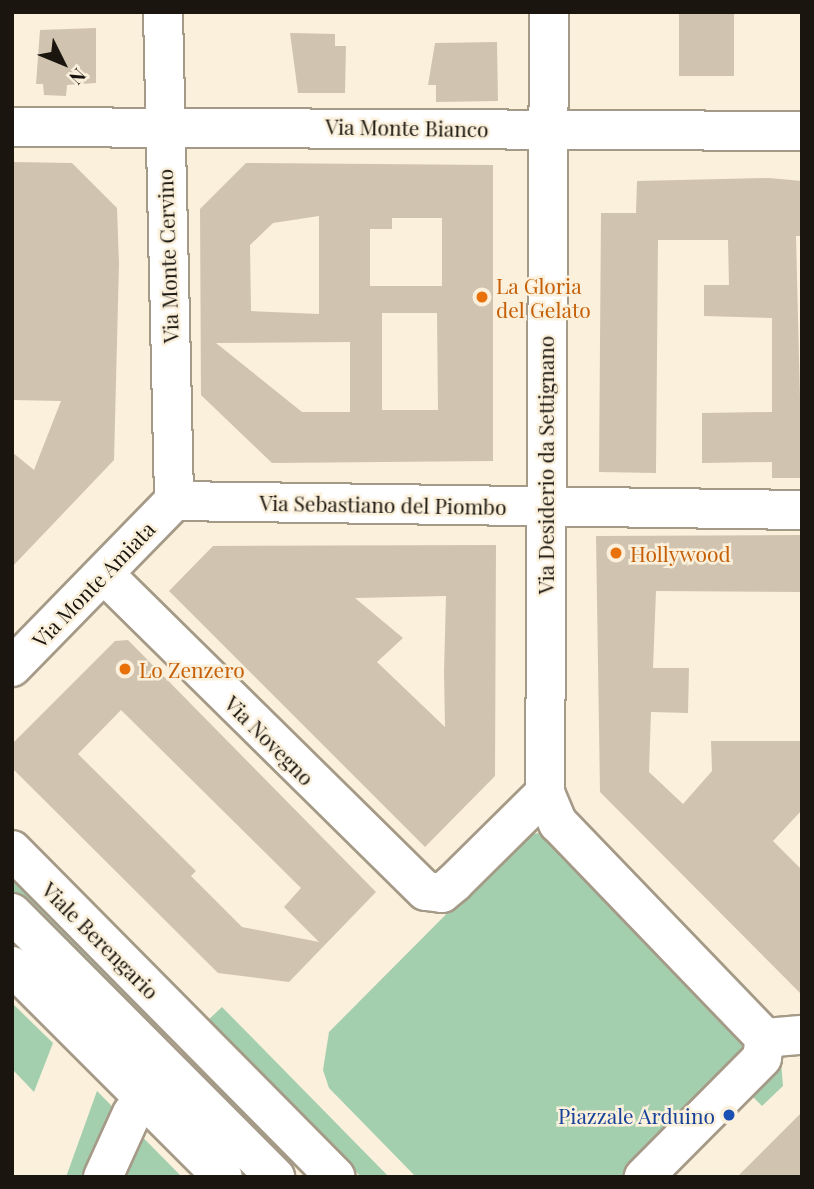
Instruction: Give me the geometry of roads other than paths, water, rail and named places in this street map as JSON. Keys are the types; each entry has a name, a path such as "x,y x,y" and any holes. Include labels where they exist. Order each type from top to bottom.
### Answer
{"street":[{"name":"Via Monte Cervino","path":"163,12 163,125 174,501"},
{"name":"Via Desiderio da Settignano","path":"545,793 548,12"},
{"name":"Via Monte Bianco","path":"12,127 163,125 802,131"},
{"name":"Via Sebastiano del Piombo","path":"174,501 802,510"},
{"name":"Via Monte Amiata","path":"12,667 105,575 174,501"},
{"name":"Via Novegno","path":"105,575 407,877 442,893 545,793"},
{"path":"545,793 558,823 783,1037 645,1177"},
{"name":"Viale Berengario","path":"12,850 336,1177"},
{"name":"Viale Berengario","path":"12,913 273,1173"},
{"path":"12,966 223,1177"},
{"path":"103,1177 132,1114"}],"place":[{"name":"La Gloria del Gelato","path":"482,297"},
{"name":"Hollywood","path":"616,553"},
{"name":"Lo Zenzero","path":"125,669"},
{"name":"Piazzale Arduino","path":"729,1115"}]}
